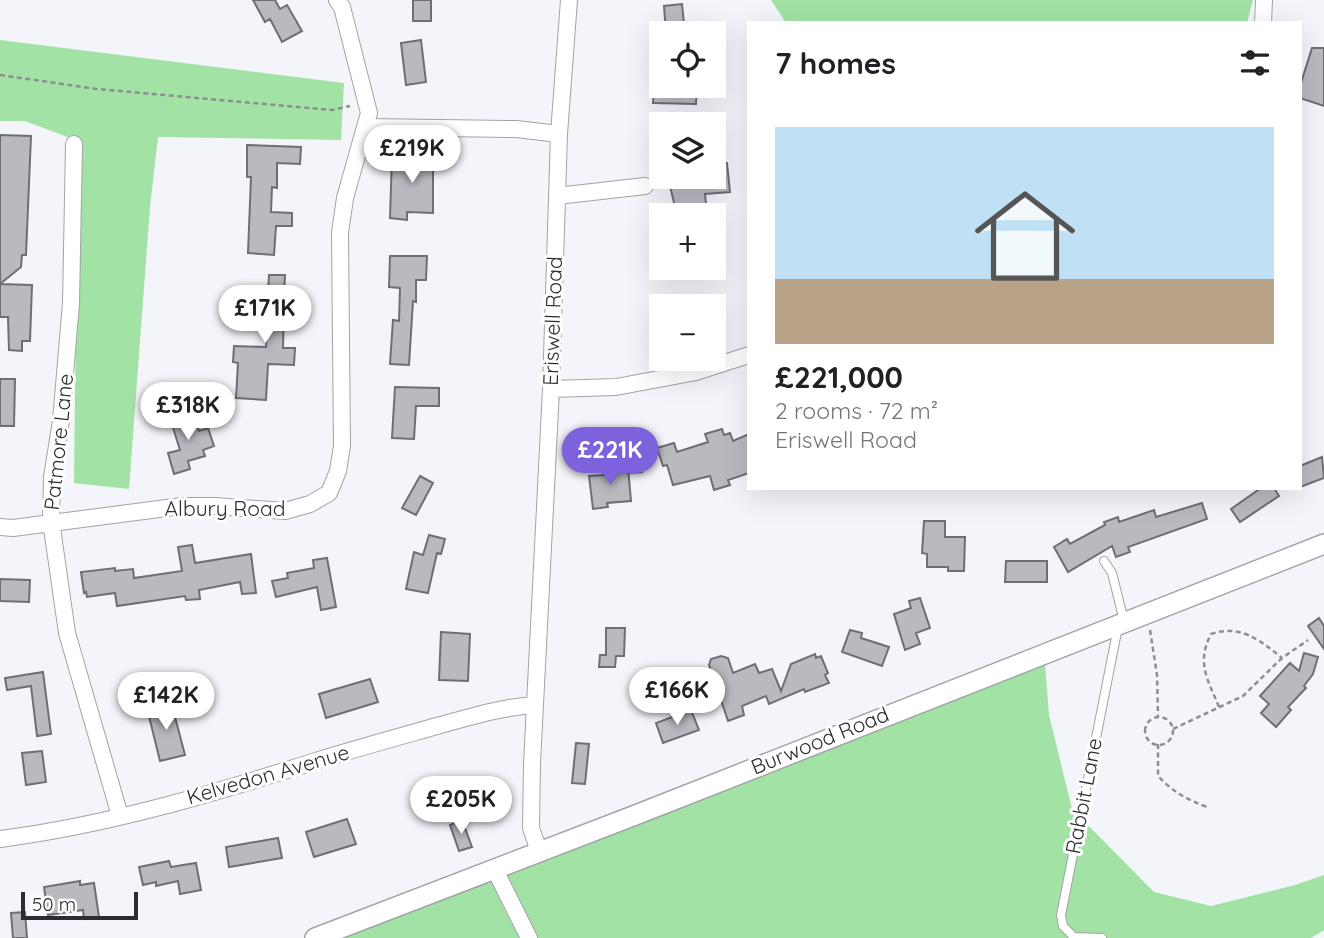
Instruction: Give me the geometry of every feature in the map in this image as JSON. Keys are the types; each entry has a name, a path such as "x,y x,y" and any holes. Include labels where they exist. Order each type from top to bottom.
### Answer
{"street":[{"path":"337,0 342,7 367,102 369,113 366,127 516,128 559,134"},
{"name":"Eriswell Road","path":"539,851 530,822 551,389 559,134 569,0"},
{"path":"1263,21 1264,0"},
{"name":"Albury Road","path":"0,527 13,528 183,506 285,511 310,504 329,494 338,471 342,446 340,233 345,198 366,127"},
{"name":"Patmore Lane","path":"74,144 74,230 69,336 61,421 52,477 51,521 67,634 120,816"},
{"path":"557,195 645,186"},
{"path":"551,389 615,387 696,372 747,356"},
{"name":"Burwood Road","path":"315,938 1324,544"},
{"name":"Kelvedon Avenue","path":"0,839 56,831 225,790 360,748 497,710 535,705"},
{"path":"494,868 529,938"}],"lane":[{"path":"1104,561 1112,573 1121,623"},
{"name":"Rabbit Lane","path":"1102,938 1074,937 1063,926 1061,915 1121,623"}],"path":[{"path":"0,75 97,89 332,110 367,102"},
{"path":"1144,613 1150,628 1157,675 1158,717"},
{"path":"1219,708 1202,660 1205,645 1211,635 1225,629 1244,633 1264,643 1282,658"},
{"path":"1173,729 1167,719 1158,717 1150,720 1146,731 1149,740 1158,744 1167,742 1173,729 1244,696 1282,658 1308,640"},
{"path":"1158,744 1158,776 1172,791 1207,807"}],"green space":[{"path":"771,0 1253,0 1248,21 785,21"},
{"path":"0,40 344,83 341,140 158,137 150,207 129,489 74,483 78,141 25,121 0,121"},
{"path":"1045,663 1049,715 1072,809 1154,892 1211,906 1324,875 1324,930 1311,938 337,938"}],"building":[{"path":"253,0 275,0 280,9 287,5 302,31 282,42 270,19 265,22"},
{"path":"413,0 431,0 431,21 413,21"},
{"path":"682,4 684,21 665,21 664,6"},
{"path":"421,40 426,82 406,85 401,43"},
{"path":"1312,48 1324,48 1324,106 1302,99 1302,80"},
{"path":"653,98 696,98 696,104 653,103"},
{"path":"0,135 31,136 26,255 22,255 21,267 0,284"},
{"path":"247,145 301,147 300,164 277,163 277,188 272,187 271,212 292,213 292,226 276,226 274,255 248,253 251,177 247,177"},
{"path":"407,153 433,153 433,213 407,212 407,220 390,218 392,155 407,156"},
{"path":"726,163 730,192 705,194 706,203 674,203 671,189 726,189"},
{"path":"390,256 427,256 426,280 416,280 409,365 390,364 393,320 399,321 400,288 389,287"},
{"path":"269,275 285,275 284,294 296,294 295,306 284,306 283,348 295,348 294,365 268,364 266,400 236,398 238,363 233,362 234,346 266,347 267,305 259,304 259,293 268,293"},
{"path":"0,284 32,285 30,341 22,341 22,351 9,350 8,317 0,317"},
{"path":"0,379 15,379 14,426 0,426"},
{"path":"395,387 439,388 439,406 416,406 414,439 392,438"},
{"path":"191,411 199,431 208,428 214,446 203,450 205,456 188,461 190,469 174,474 168,453 180,450 170,418"},
{"path":"722,429 724,435 730,433 733,441 747,435 747,474 728,480 730,485 714,490 710,476 673,485 667,465 663,466 657,448 674,443 677,452 708,442 705,434"},
{"path":"639,439 642,472 628,473 625,440"},
{"path":"1322,457 1324,478 1302,486 1302,465"},
{"path":"628,467 631,501 607,503 608,507 593,509 589,476 604,475 603,469"},
{"path":"420,476 433,483 416,515 402,508"},
{"path":"1258,490 1275,490 1279,496 1240,522 1231,509"},
{"path":"1202,503 1207,519 1128,547 1130,552 1116,557 1112,546 1068,572 1054,547 1067,539 1070,544 1105,525 1104,522 1118,517 1119,522 1154,510 1156,517"},
{"path":"924,521 945,521 945,537 965,537 964,571 948,571 948,567 927,567 927,554 922,553"},
{"path":"429,535 445,539 441,554 437,553 428,593 406,589 414,552 423,555"},
{"path":"192,545 195,563 251,554 256,593 242,594 240,582 199,590 200,599 186,600 185,596 117,606 115,593 87,597 86,592 84,593 81,572 133,569 134,578 182,571 178,547"},
{"path":"327,558 336,607 321,610 317,587 276,597 272,581 288,578 287,573 314,568 313,560"},
{"path":"1006,561 1047,561 1047,582 1005,582"},
{"path":"0,579 30,580 29,602 0,601"},
{"path":"920,598 930,628 916,633 920,644 905,650 894,614 911,608 909,601"},
{"path":"1319,618 1324,626 1324,649 1308,626"},
{"path":"606,628 625,628 624,656 616,656 615,667 599,667 600,655 606,655"},
{"path":"850,630 862,633 861,638 889,647 882,666 842,652"},
{"path":"441,632 470,634 468,681 439,680"},
{"path":"1304,653 1318,657 1313,674 1304,686 1306,688 1288,707 1291,710 1276,727 1261,713 1269,704 1260,696 1290,663 1299,671"},
{"path":"815,654 816,658 821,656 829,683 805,692 804,689 769,704 766,696 742,706 744,715 728,721 709,665 711,659 721,656 728,658 733,673 755,664 759,673 772,669 781,691 791,664"},
{"path":"43,672 51,734 37,736 31,686 7,690 5,678"},
{"path":"370,679 378,702 326,718 319,694"},
{"path":"171,702 185,755 160,761 147,708"},
{"path":"691,710 699,730 663,743 656,723"},
{"path":"576,743 589,744 585,784 572,783"},
{"path":"42,751 46,782 26,785 22,753"},
{"path":"347,819 356,844 314,857 306,832"},
{"path":"462,820 472,847 459,851 450,825"},
{"path":"278,838 282,858 229,867 226,847"},
{"path":"169,861 171,867 196,863 201,890 180,894 178,881 156,886 156,882 143,885 139,867"},
{"path":"80,881 80,885 94,883 99,917 84,919 83,910 48,915 44,887"},
{"path":"25,912 27,938 13,938 11,913"}]}
